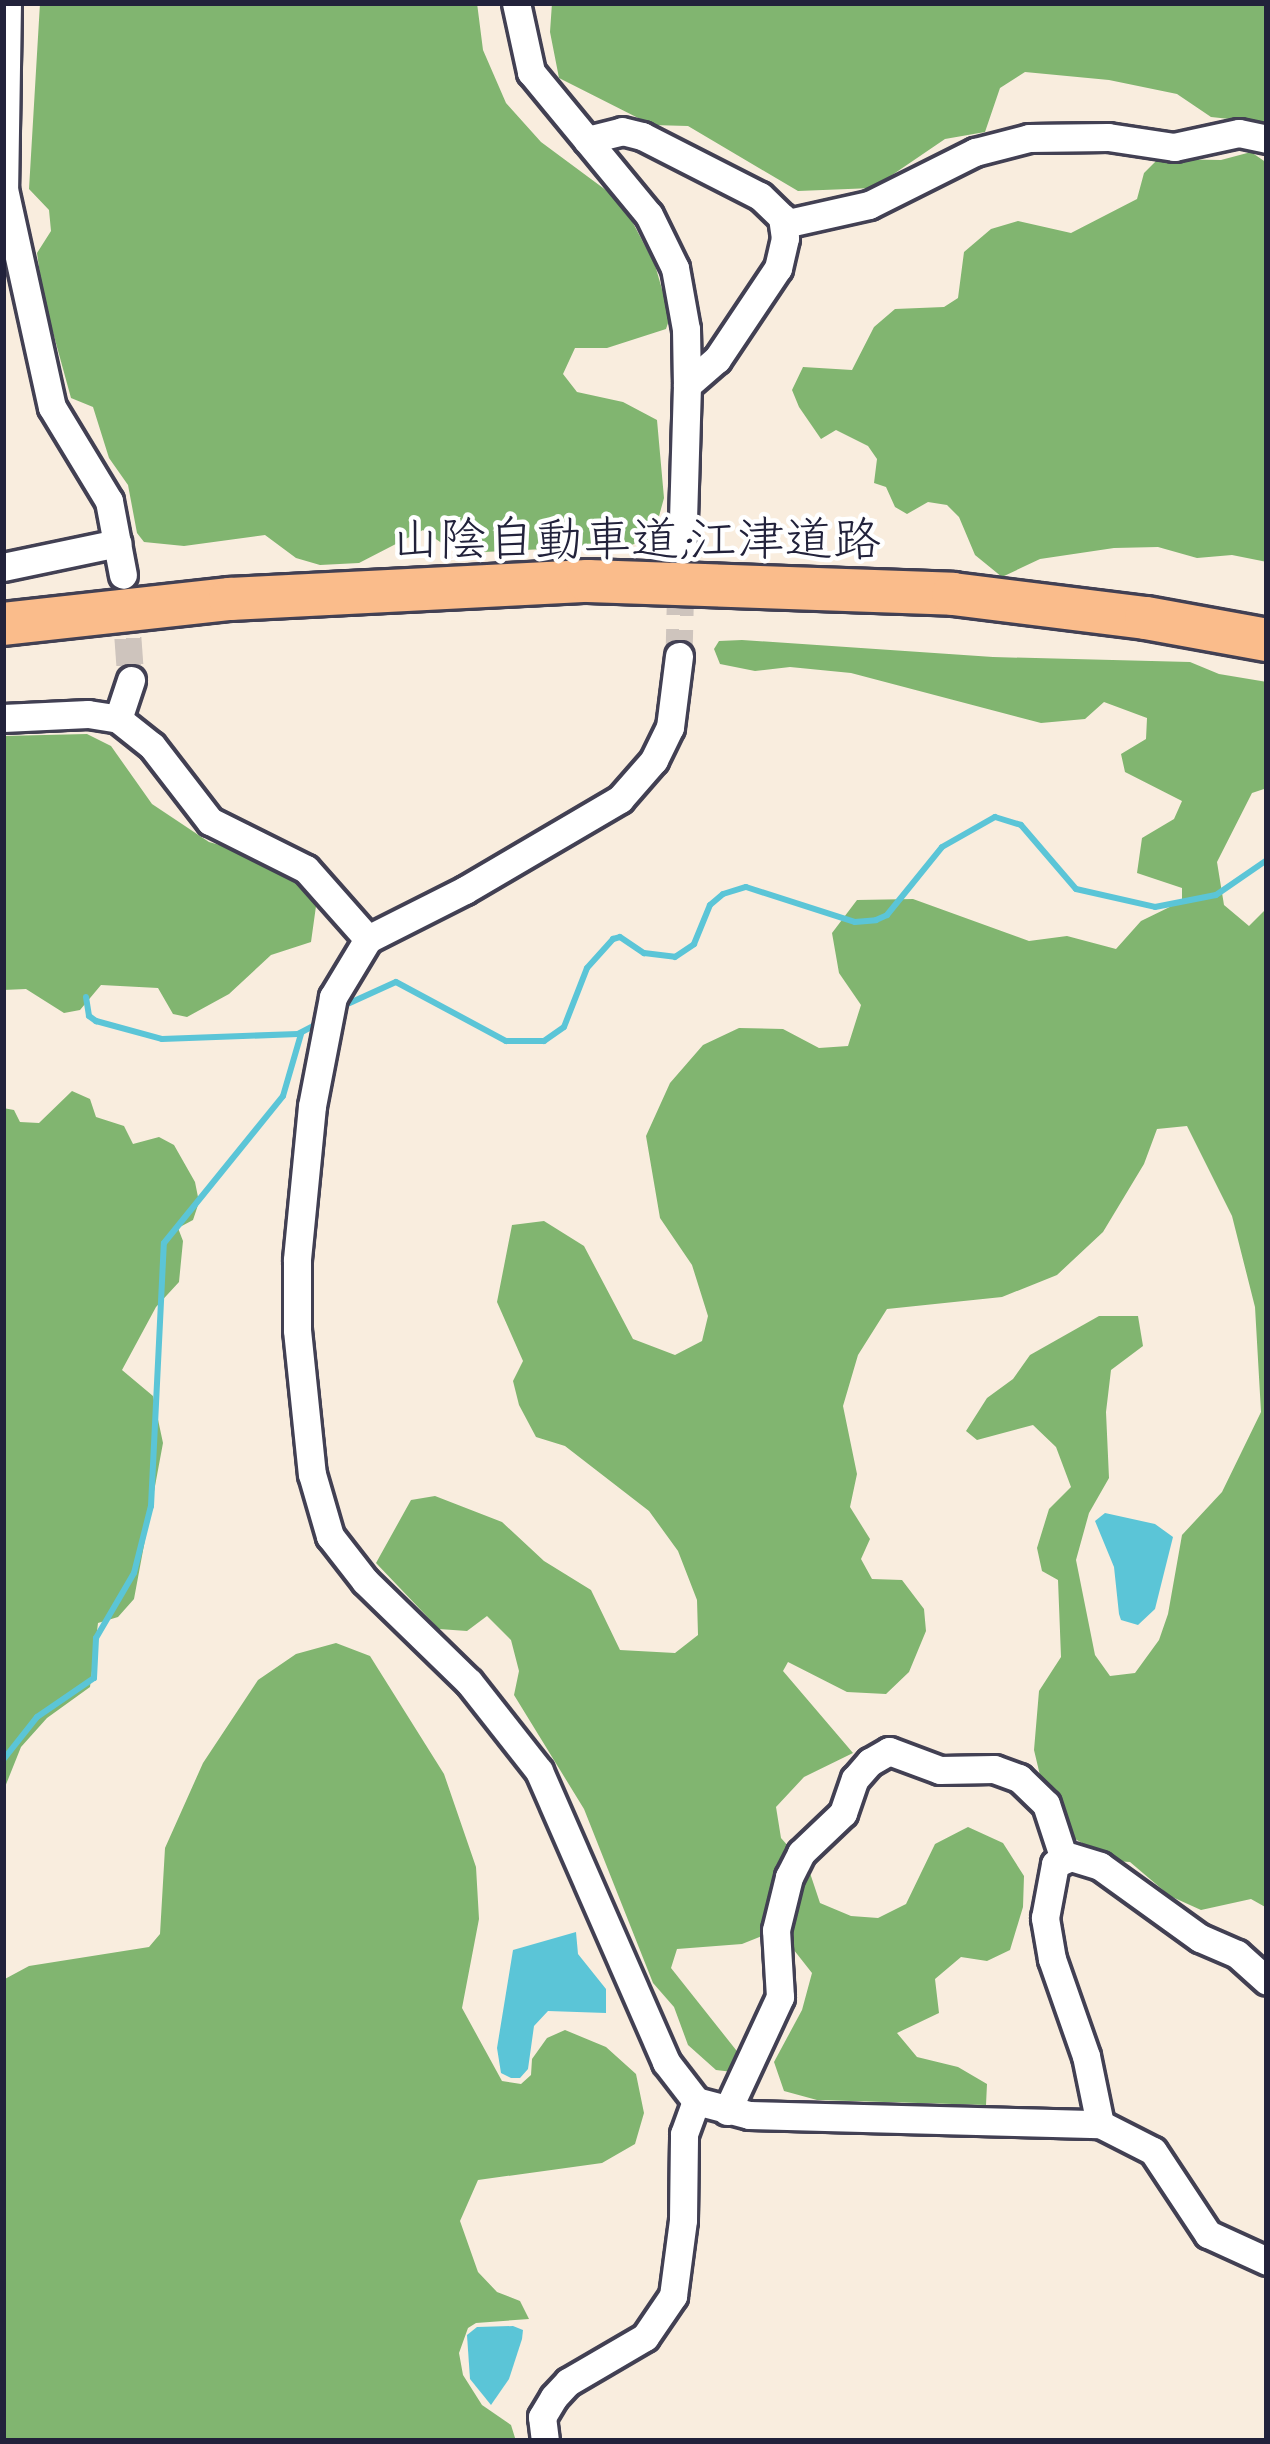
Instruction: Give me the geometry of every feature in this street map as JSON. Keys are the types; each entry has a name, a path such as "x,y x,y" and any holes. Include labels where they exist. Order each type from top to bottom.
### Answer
{"highway":[{"name":"山陰自動車道;江津道路","path":"3,624 230,599 446,585 705,583 953,594 1146,618 1267,640"}],"street":[{"path":"8,3 4,189 13,273 52,407 101,484 123,575"},
{"path":"516,3 531,72 650,214 665,242 682,298 687,385 682,550"},
{"path":"587,140 622,131 642,136 760,196 784,224 782,257 764,292 717,359 687,385"},
{"path":"784,224 869,206 976,152 1029,138 1108,136 1174,147 1239,133 1267,139"},
{"path":"3,567 118,543"},
{"path":"679,656 670,727 654,760 620,800 465,890 368,939 333,997 300,1207 297,1330 317,1497 330,1536 346,1561 470,1682 539,1771 666,2062 696,2101 727,2111 1100,2124 1153,2151 1208,2234 1267,2261"},
{"path":"118,718 131,680"},
{"path":"3,718 118,718 152,746 210,821 306,869 368,939"},
{"path":"727,2111 780,1996 776,1930 789,1876 801,1853 843,1813 855,1779 870,1762 889,1751 940,1770 994,1769 1018,1778 1046,1804 1064,1858"},
{"path":"1064,1858 1100,1866 1201,1938 1237,1954 1267,1981"},
{"path":"1064,1858 1051,1874 1045,1918 1052,1959 1086,2056 1100,2124"},
{"path":"545,2441 542,2417 554,2397 568,2382 645,2337 673,2296 683,2220 684,2134 696,2101"}],"green space":[{"path":"40,3 477,3 483,50 506,103 541,142 622,202 655,265 670,317 666,329 607,348 575,348 563,374 577,392 623,402 657,420 664,498 653,538 631,545 484,552 443,544 423,530 359,563 320,565 296,558 265,535 184,546 144,542 137,533 128,485 109,458 93,407 71,398 43,296 37,253 51,231 49,210 29,189"},
{"path":"552,3 1267,3 1267,123 1211,117 1177,94 1109,80 1025,72 1000,88 985,132 945,139 873,188 798,191 688,126 652,125 559,78 550,32"},
{"path":"1251,152 1267,163 1267,562 1232,555 1197,558 1158,547 1114,548 1040,559 1002,577 975,555 959,517 947,505 928,502 907,514 895,507 886,487 874,483 877,459 868,446 836,430 821,439 799,407 792,390 803,367 852,370 874,327 895,309 944,307 958,298 964,252 991,229 1018,221 1071,233 1137,199 1144,173 1158,159 1221,160"},
{"path":"719,641 993,657 1190,662 1219,674 1267,682 1267,788 1252,793 1217,862 1224,905 1249,926 1267,908 1267,1908 1251,1899 1201,1910 1170,1896 1130,1862 1114,1861 1068,1835 1043,1788 1034,1750 1039,1691 1061,1657 1058,1580 1042,1571 1037,1548 1049,1509 1071,1487 1056,1447 1033,1425 977,1440 966,1431 987,1398 1013,1379 1030,1355 1099,1316 1138,1316 1143,1346 1111,1370 1106,1412 1109,1478 1089,1513 1076,1560 1095,1655 1110,1676 1135,1673 1159,1640 1168,1614 1182,1535 1222,1492 1261,1412 1255,1307 1232,1216 1187,1126 1157,1129 1144,1164 1103,1232 1057,1275 1002,1297 887,1309 858,1355 843,1406 857,1474 850,1507 870,1539 861,1559 872,1579 902,1580 924,1609 926,1631 909,1672 886,1694 847,1692 788,1662 783,1671 853,1753 804,1777 776,1807 781,1838 809,1870 820,1903 851,1916 878,1918 906,1904 935,1844 968,1827 1003,1843 1024,1876 1023,1907 1010,1950 987,1961 961,1957 935,1979 939,2013 897,2033 917,2057 958,2067 987,2084 986,2105 817,2100 784,2091 774,2062 802,2010 812,1973 786,1940 762,1936 742,1944 677,1949 671,1968 740,2055 733,2072 716,2070 688,2045 674,2007 653,1983 584,1809 514,1695 519,1671 511,1640 487,1616 467,1631 439,1629 376,1563 411,1500 435,1496 502,1522 544,1561 591,1590 620,1650 675,1653 698,1635 697,1600 678,1551 649,1511 565,1446 536,1437 519,1405 513,1381 523,1361 497,1302 512,1225 544,1221 584,1246 633,1339 675,1355 702,1341 708,1316 692,1265 660,1218 646,1136 670,1083 703,1045 739,1028 783,1029 819,1048 848,1046 861,1005 839,973 832,933 857,900 913,899 1029,941 1067,936 1116,949 1141,921 1182,901 1182,888 1137,873 1142,838 1174,819 1182,801 1125,772 1121,754 1146,739 1147,718 1104,702 1085,719 1041,723 851,673 790,667 755,671 720,664 714,649"},
{"path":"87,734 111,746 152,804 209,842 277,861 295,872 317,899 311,942 271,955 229,994 187,1017 173,1014 158,988 101,985 80,1010 64,1013 26,989 3,990 3,736"},
{"path":"72,1091 90,1099 96,1117 124,1126 133,1144 159,1137 174,1145 195,1182 199,1202 193,1220 178,1228 183,1241 179,1282 156,1307 122,1370 153,1396 163,1443 134,1599 118,1617 98,1623 90,1687 47,1718 21,1747 3,1792 3,1108 14,1110 20,1122 39,1123"},
{"path":"336,1643 370,1656 444,1774 476,1867 479,1919 462,2008 502,2081 521,2084 531,2075 532,2059 547,2038 565,2030 606,2047 636,2074 644,2113 635,2144 602,2163 478,2180 460,2221 478,2272 497,2292 520,2301 529,2319 476,2323 468,2328 459,2353 463,2375 482,2405 511,2425 516,2441 3,2441 3,1980 29,1966 149,1947 160,1934 165,1848 203,1763 258,1680 296,1654"}],"water":[{"path":"1105,1513 1155,1524 1173,1537 1155,1609 1138,1625 1121,1620 1119,1614 1114,1567 1095,1521"},
{"path":"576,1932 578,1954 606,1989 606,2013 548,2011 534,2026 528,2069 520,2078 511,2078 501,2073 497,2048 513,1950"},
{"path":"477,2327 523,2330 522,2339 509,2379 491,2405 470,2379 467,2335"}],"waterway":[{"path":"343,1006 396,982 506,1041 544,1041 564,1027 587,968 613,939 620,937 644,953 675,957 694,944 710,905 723,894 746,887 855,922 876,920 887,915 942,847 995,817 1021,825 1076,889 1155,907 1216,895 1267,860"},
{"path":"86,997 89,1016 96,1021 162,1039 298,1034 315,1025"},
{"path":"3,1760 37,1717 94,1678 96,1638 134,1573 151,1506 164,1243 283,1096 301,1034"}],"tunnel":[{"path":"679,656 681,572"},
{"path":"125,597 131,680"}]}
